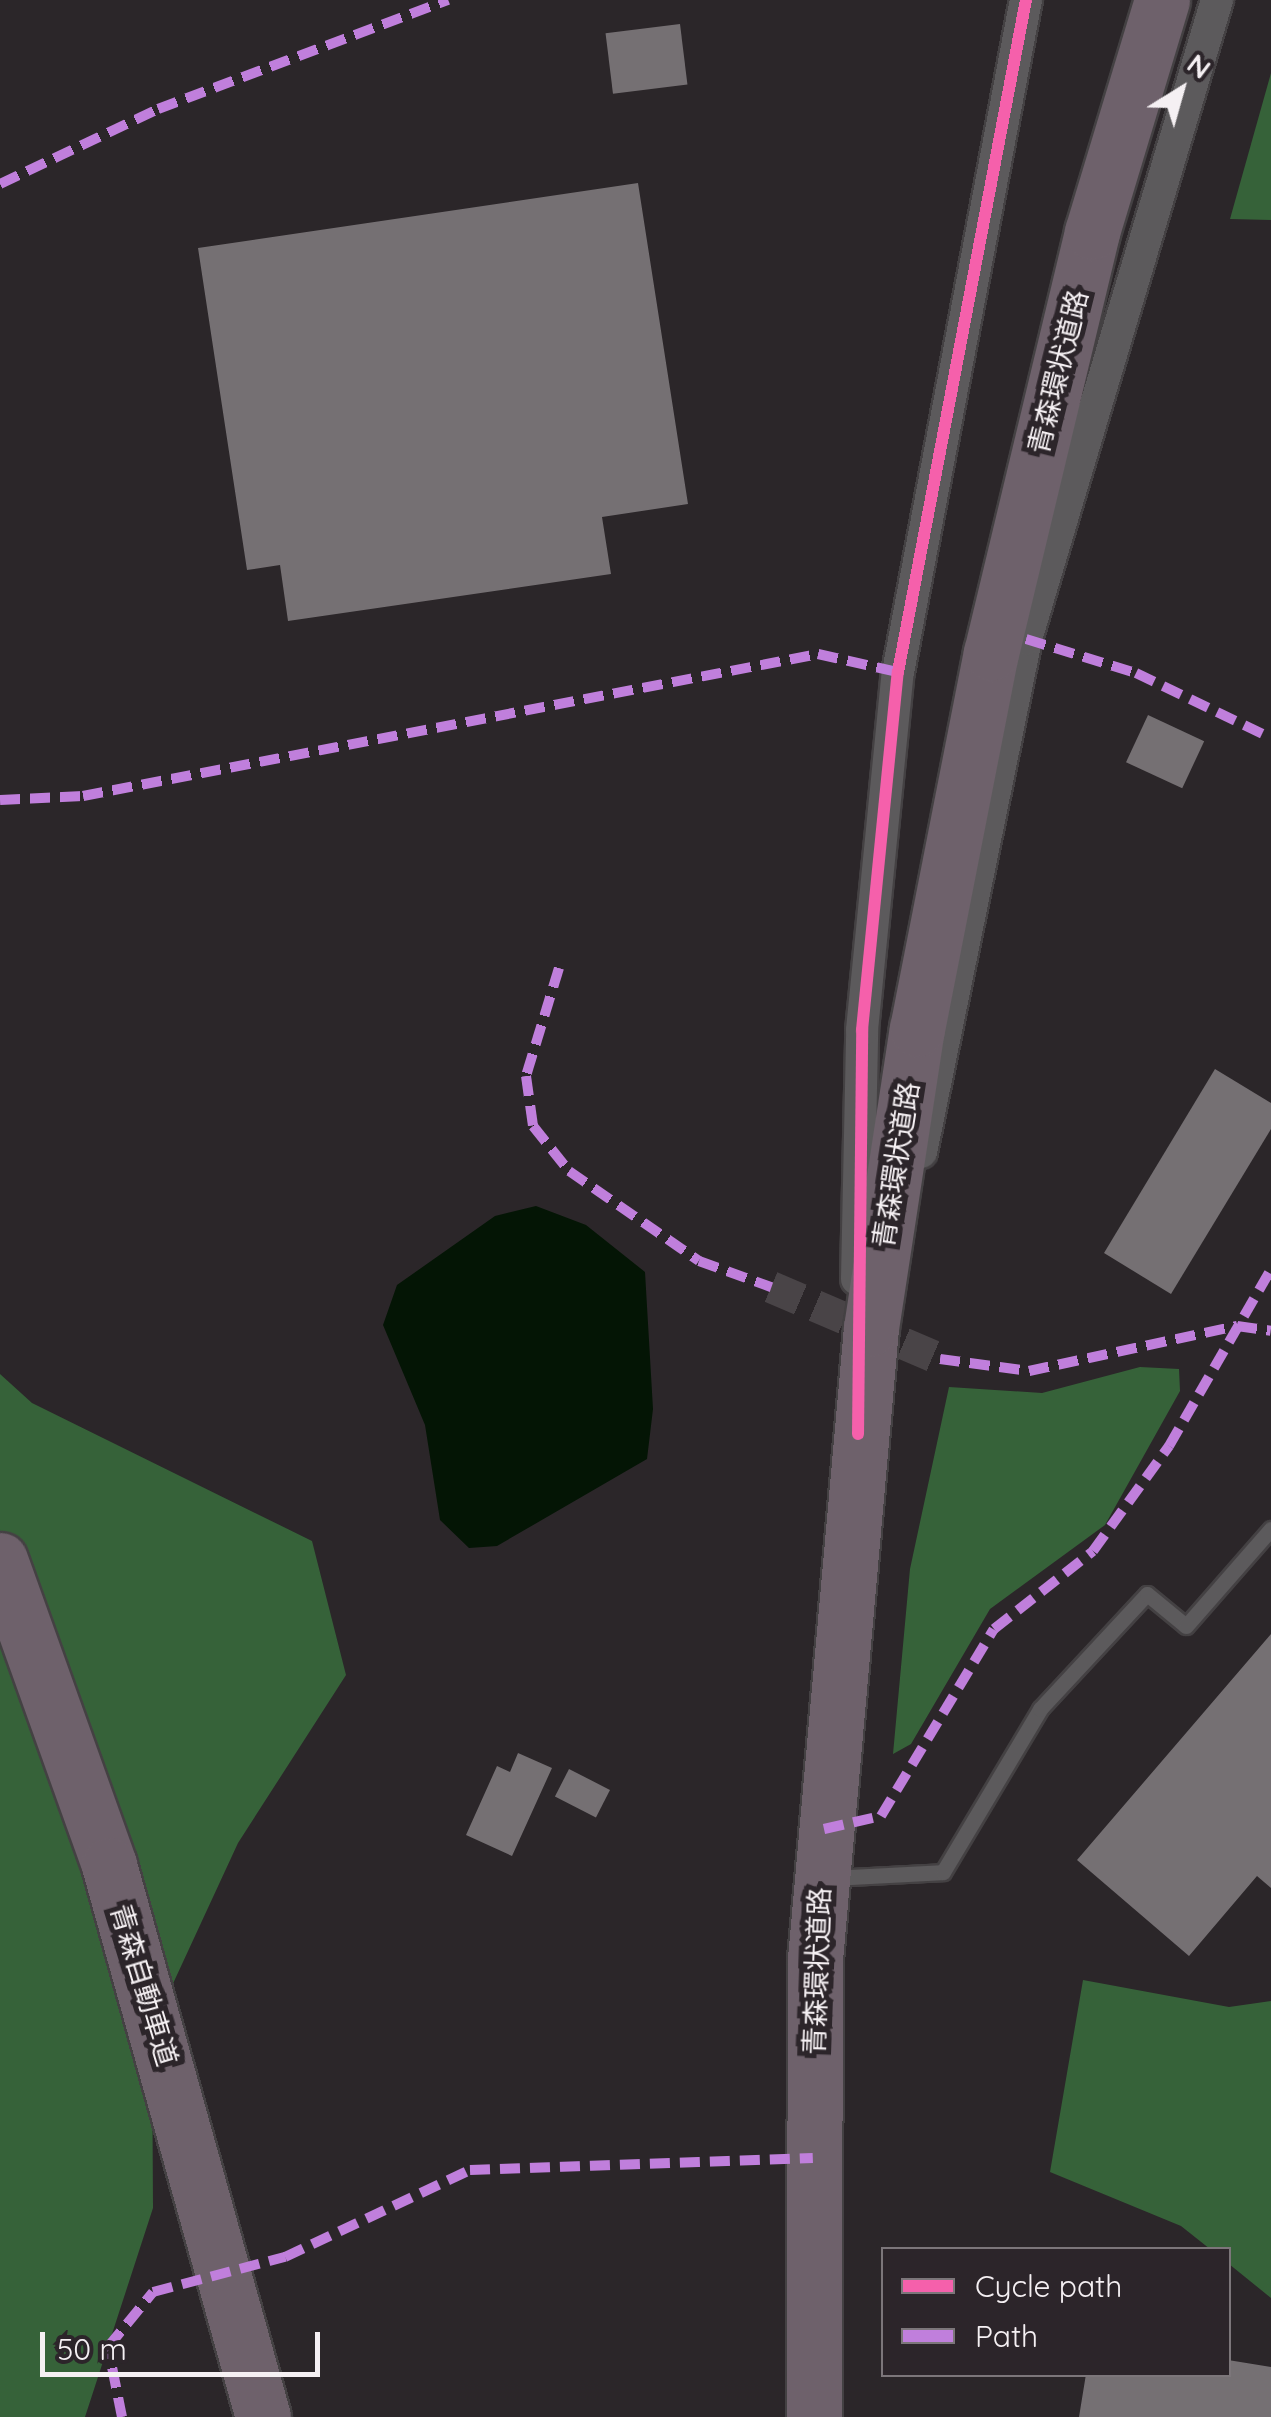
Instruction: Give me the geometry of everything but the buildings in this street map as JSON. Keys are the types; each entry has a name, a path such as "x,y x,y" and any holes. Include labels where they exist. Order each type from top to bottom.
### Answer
{"highway":[{"name":"青森環状道路","path":"814,2417 820,1878 858,1434 871,1328 991,653 1092,232 1162,0"},
{"name":"青森自動車道","path":"0,1560 109,1865 263,2417"}],"street":[{"path":"858,1434 862,1030 898,672 1026,0"},
{"path":"871,1328 930,1122 1026,639 1217,0"}],"lane":[{"path":"820,1878 943,1872 1040,1709 1147,1594 1186,1626 1271,1529"}],"green space":[{"path":"1271,73 1271,220 1230,219"},
{"path":"1140,1367 1179,1369 1180,1391 1105,1525 990,1609 911,1744 893,1754 910,1569 949,1387 1042,1393"},
{"path":"0,1374 32,1403 312,1541 346,1675 238,1843 152,2029 153,2208 85,2417 0,2417"},
{"path":"1083,1980 1229,2007 1271,2001 1271,2298 1231,2266 1231,2247 1207,2247 1181,2226 1050,2172"}],"shaded area":[{"path":"536,1206 586,1225 645,1272 653,1409 647,1459 497,1546 469,1548 440,1520 425,1425 383,1325 397,1285 495,1216"}],"tunnel":[{"path":"771,1287 940,1359"}],"marked path":[{"path":"0,184 158,109 448,0"},
{"path":"1026,639 1136,673 1271,738"},
{"path":"0,800 83,796 818,654 898,672"},
{"path":"559,968 526,1076 533,1126 569,1171 699,1261 771,1287"},
{"path":"824,1829 881,1816 994,1629 1093,1551 1169,1446 1271,1269"},
{"path":"940,1359 1029,1371 1237,1326 1271,1331"},
{"path":"122,2417 108,2347 153,2292 285,2257 470,2170 813,2158"}],"cycle path":[{"path":"858,1434 862,1030 898,672 1026,0"}]}
